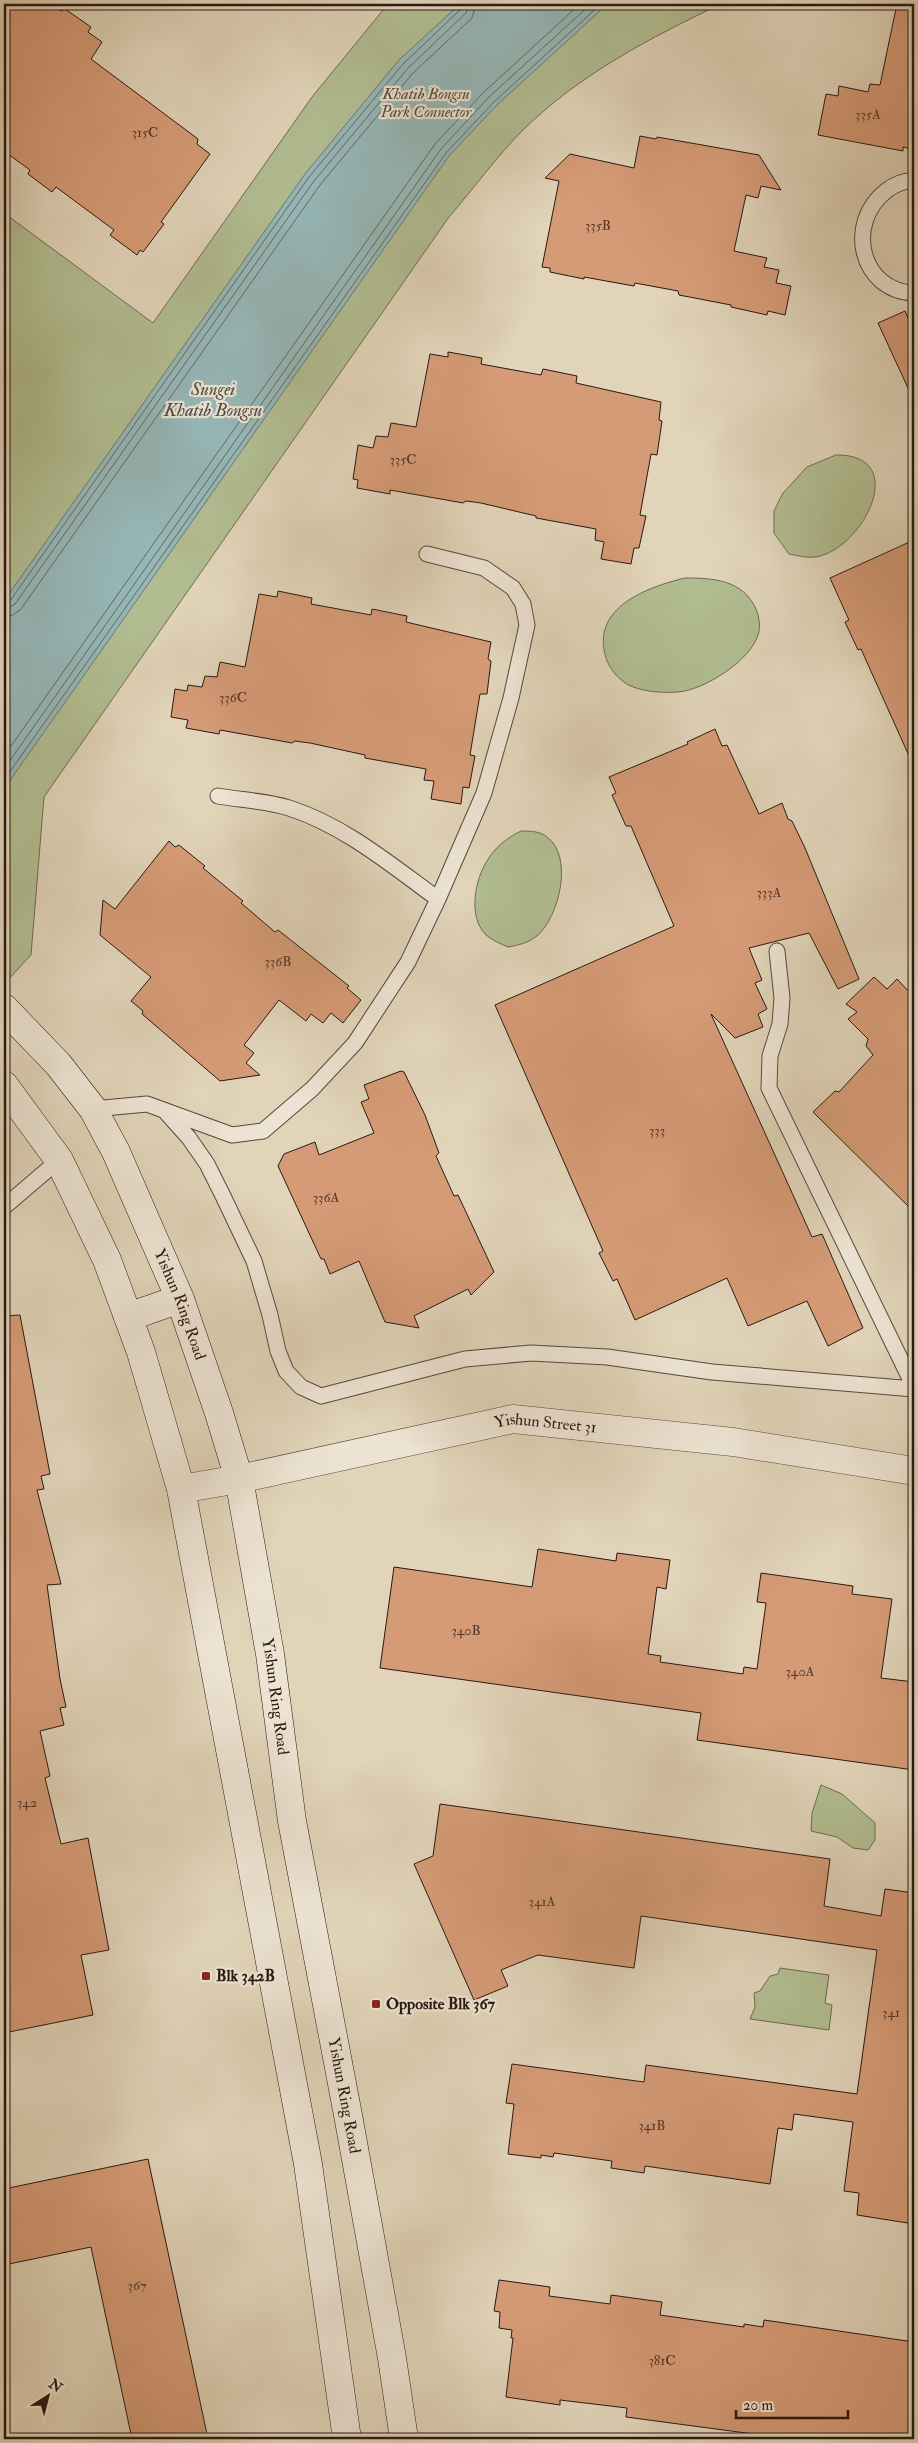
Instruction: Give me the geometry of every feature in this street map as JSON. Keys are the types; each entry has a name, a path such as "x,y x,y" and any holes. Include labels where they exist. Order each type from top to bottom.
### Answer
{"main road":[{"name":"Yishun Ring Road","path":"4,1008 58,1064 93,1109 116,1152 180,1299 219,1413 239,1479 270,1654 292,1821 348,2114 392,2358 404,2439"},
{"path":"4,1085 58,1160 107,1260 141,1352 181,1489 308,2164 347,2439"},
{"path":"128,1317 180,1299"},
{"name":"Yishun Street 31","path":"181,1489 239,1479 514,1419 733,1442 914,1471"}],"lane":[{"path":"914,181 891,187 875,199 865,216 861,235 864,255 873,272 888,286 906,293 914,293"},
{"path":"93,1109 128,1104 147,1104 232,1135 263,1130 312,1089 355,1043 408,962 438,899 484,793 511,698 527,626 523,604 513,588 484,568 427,554"},
{"path":"218,796 288,808 324,821 357,841 438,899"},
{"path":"777,951 782,998 780,1024 770,1056 769,1088 914,1388"},
{"path":"164,1110 189,1138 207,1164 254,1261 270,1315 278,1351 286,1371 301,1387 321,1396 339,1393 390,1377 465,1359 531,1353 607,1357 712,1372 914,1388"},
{"path":"4,1207 58,1160"}],"green space":[{"name":"Khatib Bongsu Park Connector","path":"388,4 721,4 642,44 568,91 513,140 449,217 44,797 31,955 4,984 4,213 153,323 312,97"},
{"path":"836,455 858,459 871,469 875,483 873,501 865,519 852,535 837,548 820,556 804,557 789,554 774,533 774,511 783,493 807,467"},
{"path":"685,578 717,580 735,586 744,592 756,609 759,618 759,632 753,645 746,655 725,672 713,680 689,690 655,692 628,685 616,675 606,658 603,640 606,625 614,613 626,602 655,587"},
{"path":"521,831 531,831 547,837 555,846 560,858 562,872 557,902 545,927 537,936 530,940 508,947 496,942 485,934 476,917 475,898 479,878 490,856 502,843"},
{"path":"821,1785 842,1794 875,1823 875,1840 868,1850 853,1848 837,1837 811,1831 812,1813"},
{"path":"780,1968 829,1975 825,2003 832,2005 829,2030 750,2019 755,2007 754,1993 760,1991 770,1976 778,1974"}],"water":[{"name":"Sungei Khatib Bongsu","path":"460,4 611,4 601,10 497,105 449,156 4,789 4,601 305,174 399,60"}],"building":[{"path":"4,4 51,4 61,11 65,9 91,27 88,32 102,42 91,59 198,139 197,144 210,154 161,222 164,224 143,252 140,250 137,255 110,235 114,230 56,187 52,192 28,174 30,170 4,151"},
{"path":"897,4 914,4 914,150 903,147 903,151 818,135 826,94 838,96 839,86 868,92 870,84 880,85"},
{"path":"640,136 656,139 657,137 759,155 781,190 761,186 758,198 746,195 734,251 767,258 764,267 779,270 776,283 791,286 785,315 768,311 767,315 731,307 731,305 679,295 678,291 635,283 634,286 584,277 584,279 550,272 550,268 542,267 559,181 545,178 570,154 634,168"},
{"path":"905,311 914,332 914,401 878,323"},
{"path":"448,352 482,358 481,364 541,375 543,369 577,376 576,383 661,402 659,420 662,421 657,455 651,454 640,515 646,516 639,548 634,548 631,564 601,559 604,542 595,540 596,529 536,518 536,516 481,503 466,501 463,503 390,490 390,494 357,488 358,480 353,479 358,445 373,448 376,436 388,437 391,423 416,427 430,354 448,357"},
{"path":"914,540 914,767 861,649 858,650 845,622 849,620 830,578"},
{"path":"278,591 312,598 311,604 371,615 372,609 407,616 406,622 491,642 488,659 491,661 487,694 480,694 470,755 475,756 469,788 463,787 461,804 431,799 434,781 424,780 426,769 365,758 365,755 310,743 295,741 292,743 220,730 219,734 186,728 188,720 171,717 175,689 187,691 188,685 202,687 205,676 217,677 220,662 245,667 259,594 277,597"},
{"path":"715,729 722,746 727,745 759,814 782,803 788,819 792,821 805,848 859,979 838,989 809,933 749,948 762,980 755,983 767,1009 758,1014 763,1027 735,1038 711,1014 812,1237 822,1234 863,1328 828,1346 807,1301 748,1326 727,1278 635,1320 617,1279 613,1281 599,1253 603,1251 495,1005 674,926 631,826 626,826 612,795 616,793 609,777 688,744 687,742"},
{"path":"169,841 175,847 179,845 205,866 203,868 243,901 241,903 275,932 278,930 349,986 347,988 361,1000 343,1023 331,1013 323,1023 311,1014 306,1021 279,1000 244,1045 254,1053 246,1063 260,1075 220,1081 142,1014 143,1011 131,1001 151,977 100,935 103,900 115,909"},
{"path":"874,977 887,989 897,979 914,997 914,1212 813,1112 835,1091 839,1092 873,1055 866,1046 868,1039 848,1019 857,1012 846,1004"},
{"path":"401,1071 404,1072 425,1115 439,1153 436,1156 454,1196 458,1195 494,1272 471,1295 468,1289 414,1316 419,1328 385,1322 359,1261 330,1274 324,1259 321,1259 278,1166 284,1154 315,1142 319,1155 374,1133 361,1102 369,1099 364,1085"},
{"path":"20,1315 50,1474 41,1476 44,1489 37,1490 61,1584 47,1585 60,1679 66,1707 60,1708 64,1725 40,1731 50,1776 45,1778 61,1844 88,1838 109,1950 81,1955 93,2015 4,2033 4,1316"},
{"path":"538,1549 616,1561 617,1553 670,1560 666,1589 657,1587 648,1654 661,1656 660,1662 743,1674 744,1667 757,1669 766,1603 757,1602 761,1573 853,1586 852,1594 892,1599 881,1678 914,1682 914,1770 697,1740 701,1713 380,1668 394,1567 532,1587"},
{"path":"440,1804 830,1859 824,1906 881,1916 885,1889 914,1893 914,2224 857,2215 859,2193 844,2191 853,2122 794,2114 792,2130 778,2128 770,2184 645,2166 644,2173 611,2168 612,2161 554,2153 553,2157 541,2155 541,2158 508,2154 514,2104 506,2103 512,2064 644,2082 646,2065 857,2094 877,1950 641,1916 634,1968 538,1955 501,1970 508,1986 474,2000 414,1864 433,1856"},
{"path":"148,2159 208,2439 132,2439 91,2247 4,2265 4,2189"},
{"path":"499,2280 550,2287 549,2296 610,2304 611,2295 662,2302 660,2315 744,2327 744,2324 763,2327 764,2320 914,2342 914,2439 791,2439 626,2417 627,2408 560,2400 560,2405 506,2397 513,2338 511,2338 512,2330 499,2328 500,2312 494,2311"}],"place":[{"name":"Blk 342B","path":"206,1976"},
{"name":"Opposite Blk 367","path":"376,2004"}]}
